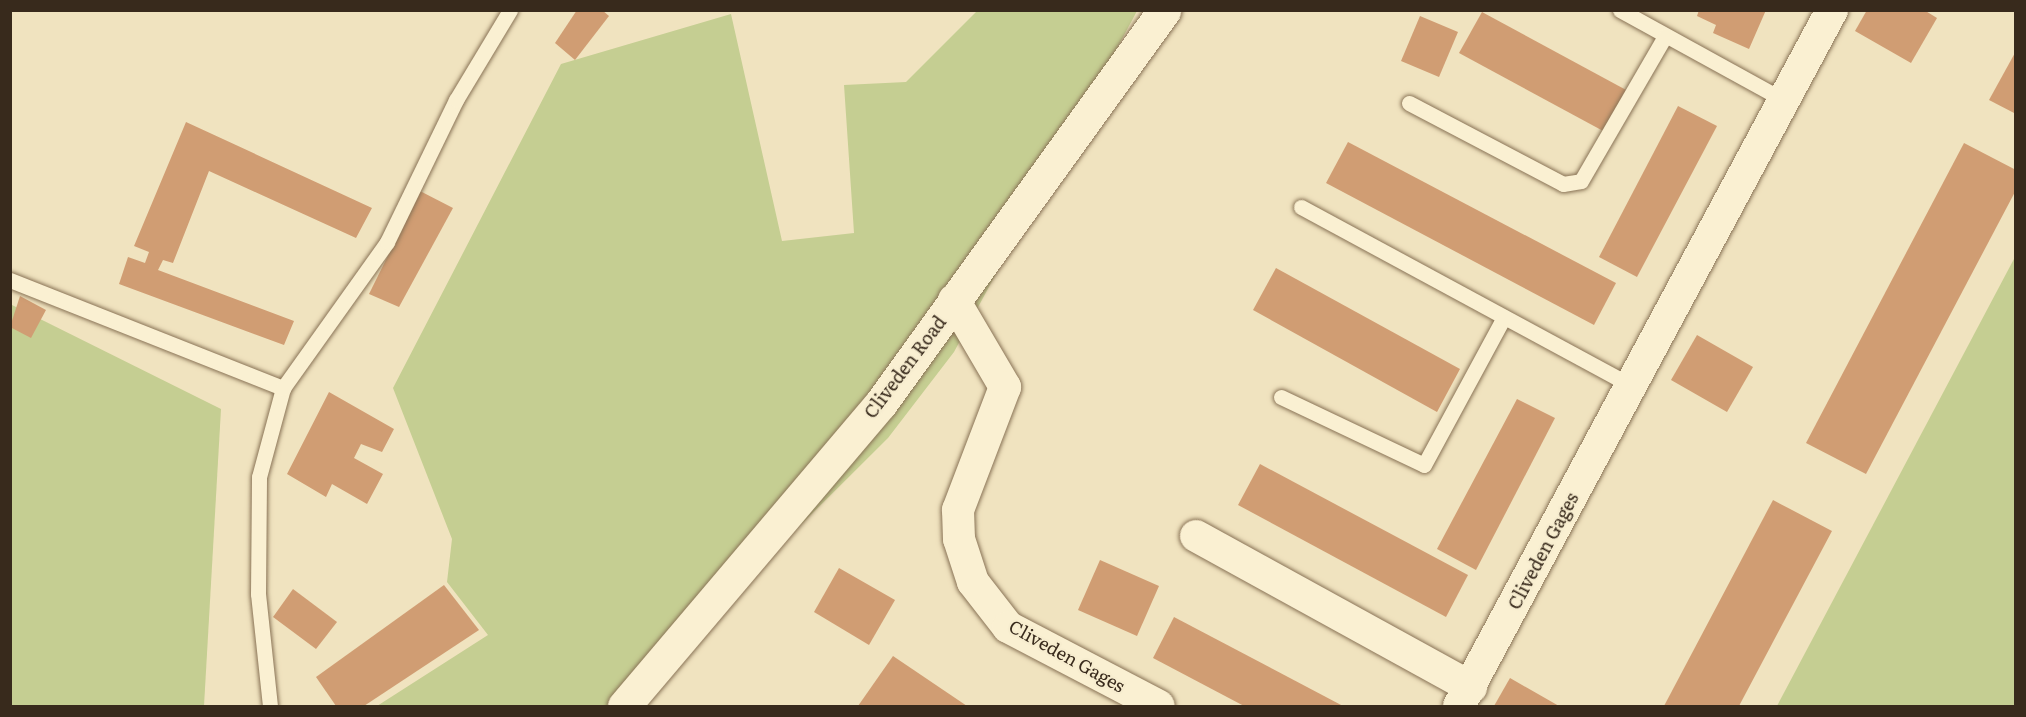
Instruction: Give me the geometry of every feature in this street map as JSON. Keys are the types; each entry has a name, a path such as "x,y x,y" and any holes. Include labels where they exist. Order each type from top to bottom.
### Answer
{"street":[{"name":"Cliveden Road","path":"624,706 881,403 1164,10"},
{"name":"Cliveden Gages","path":"1465,697 1832,10"},
{"name":"Cliveden Gages","path":"954,300 1005,387 958,510 959,539 973,582 1008,627 1159,706"},
{"path":"1197,536 1465,697"}],"lane":[{"path":"270,706 258,594 259,477 282,388 387,242 456,100 510,10"},
{"path":"1620,10 1784,100"},
{"path":"1408,103 1563,183 1581,181 1665,36"},
{"path":"1301,207 1504,317 1630,391"},
{"path":"10,280 282,388"},
{"path":"1281,397 1424,465 1504,317"}],"green space":[{"path":"977,11 1137,11 954,352 888,438 619,706 377,706 488,635 447,582 452,539 393,388 561,64 731,14 782,241 854,233 844,85 906,82"},
{"path":"2015,257 2015,706 1777,706"},
{"path":"10,304 221,409 204,706 11,706"}],"building":[{"path":"577,10 602,10 609,16 575,60 555,43"},
{"path":"1699,10 1766,10 1749,49 1713,33 1716,25 1697,16"},
{"path":"1867,10 1924,10 1937,18 1911,63 1855,31"},
{"path":"1482,12 1628,91 1605,132 1459,53"},
{"path":"1420,16 1458,32 1439,77 1401,61"},
{"path":"2016,51 2016,114 1989,100"},
{"path":"1678,106 1717,126 1637,277 1599,257"},
{"path":"186,122 372,208 356,238 209,171 173,263 163,260 158,270 294,321 284,345 119,284 128,257 145,263 149,252 134,246"},
{"path":"1348,142 1616,283 1594,325 1326,183"},
{"path":"1964,143 2016,170 2016,190 1866,474 1806,443"},
{"path":"420,191 453,208 399,307 369,294"},
{"path":"1276,268 1460,369 1437,412 1253,310"},
{"path":"20,296 46,310 31,338 10,327"},
{"path":"1697,335 1753,367 1727,412 1671,380"},
{"path":"329,392 394,429 382,452 361,444 354,458 383,474 367,504 332,484 326,497 287,474"},
{"path":"1517,399 1555,418 1476,570 1437,549"},
{"path":"1260,464 1468,575 1446,617 1238,505"},
{"path":"1773,500 1832,531 1739,706 1664,706"},
{"path":"1100,560 1159,586 1137,636 1078,610"},
{"path":"839,568 895,600 869,645 814,612"},
{"path":"444,585 479,630 364,706 336,706 316,677"},
{"path":"293,589 337,622 316,649 273,617"},
{"path":"1174,617 1343,706 1244,706 1153,658"},
{"path":"893,656 967,706 858,706"},
{"path":"1510,678 1559,706 1494,706"}]}
